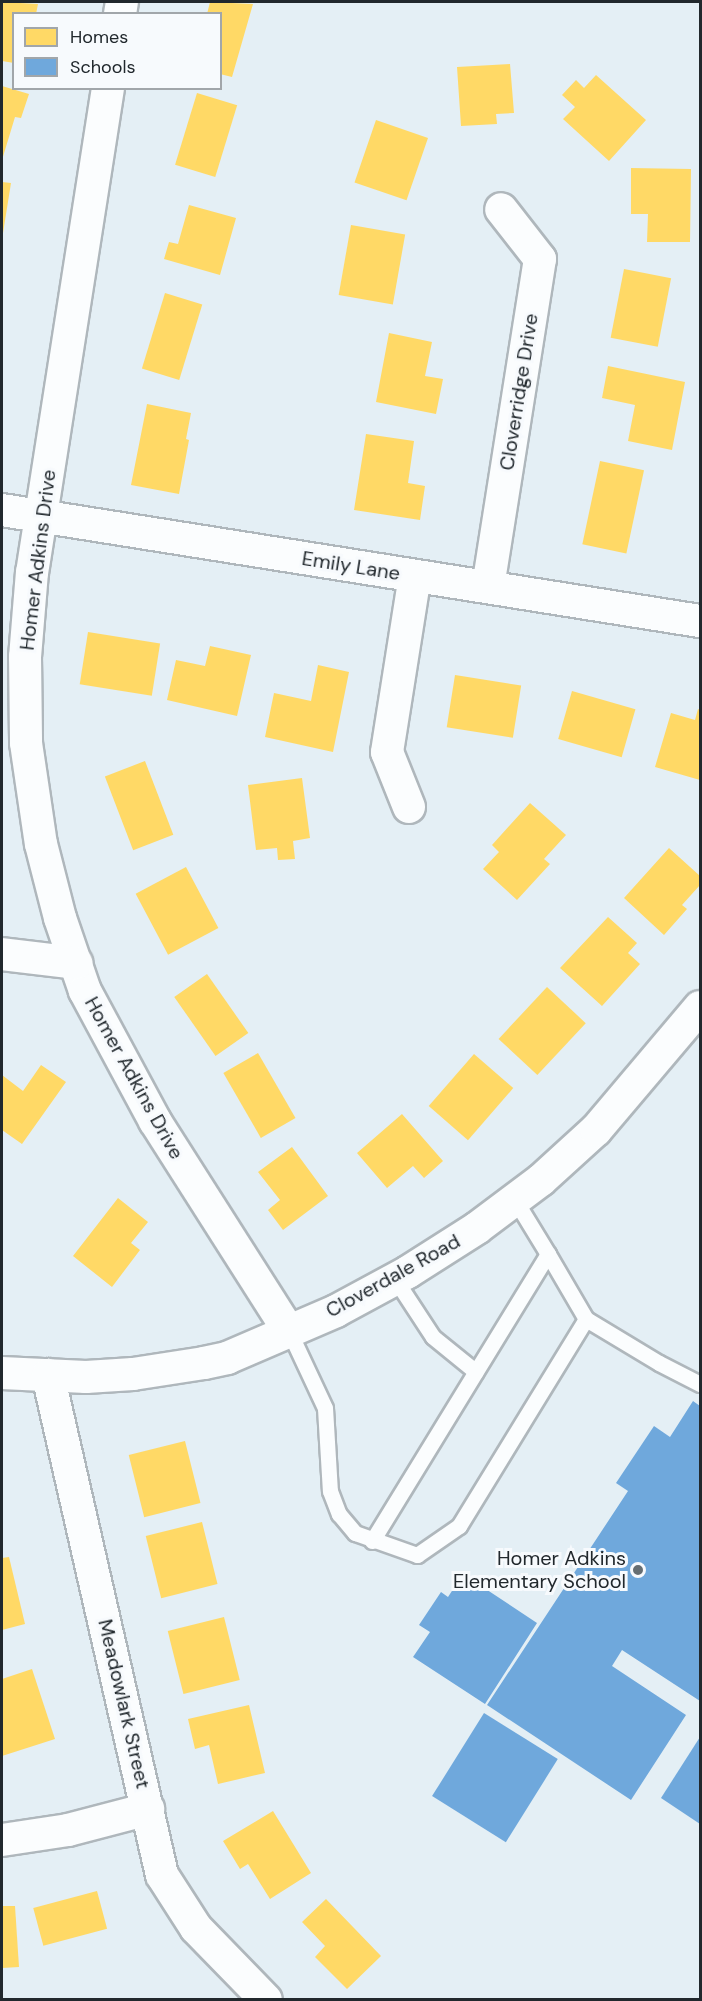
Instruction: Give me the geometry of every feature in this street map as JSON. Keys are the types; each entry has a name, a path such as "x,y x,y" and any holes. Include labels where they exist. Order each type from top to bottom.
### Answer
{"street":[{"name":"Homer Adkins Drive","path":"108,90 32,572 26,650 26,743 41,844 60,918 85,991 155,1121 289,1331"},
{"name":"Cloverridge Drive","path":"488,587 540,259 501,209"},
{"name":"Emily Lane","path":"2,510 700,621"},
{"path":"410,807 387,752 415,576"},
{"path":"2,954 76,963"},
{"name":"Cloverdale Road","path":"2,1373 86,1377 133,1374 204,1363 227,1358 336,1311 394,1280 477,1228 541,1180 596,1130 700,1007"},
{"name":"Meadowlark Street","path":"48,1375 162,1875 196,1928 266,2000"},
{"path":"2,1840 68,1830 148,1809"}],"lane":[{"path":"515,1200 586,1318 659,1363 700,1384"},
{"path":"372,1541 548,1254"},
{"path":"394,1280 433,1337 476,1372"},
{"path":"289,1331 325,1408 330,1491 339,1514 355,1533 372,1541 417,1555 459,1526 586,1318"}],"building: Homes":[{"path":"2,2 38,4 36,12 12,12 12,63 2,61"},
{"path":"210,2 253,4 232,77 222,74 222,12 208,12"},
{"path":"510,64 514,113 496,114 497,124 461,126 457,67"},
{"path":"596,75 646,120 609,161 563,119 575,107 562,95 576,80 584,88"},
{"path":"2,86 29,94 21,118 15,117 2,160"},
{"path":"197,93 237,105 215,177 175,165"},
{"path":"376,120 428,138 407,200 355,182"},
{"path":"631,168 691,169 690,242 647,242 648,214 631,214"},
{"path":"2,182 11,183 3,233 2,233"},
{"path":"189,205 236,218 220,275 164,259 169,242 178,244"},
{"path":"351,225 405,235 393,304 339,295"},
{"path":"624,269 671,278 658,347 611,338"},
{"path":"165,293 202,304 179,380 142,369"},
{"path":"389,333 432,342 425,376 443,379 436,414 376,402"},
{"path":"608,366 685,382 672,450 628,441 635,405 602,398"},
{"path":"147,404 191,413 186,439 189,440 179,494 131,485"},
{"path":"366,434 414,441 408,483 425,486 420,520 354,510"},
{"path":"600,461 644,470 626,553 582,544"},
{"path":"88,632 160,643 152,696 80,684"},
{"path":"210,646 251,655 237,716 167,700 176,660 205,666"},
{"path":"318,665 349,672 333,752 265,737 274,693 311,701"},
{"path":"455,675 521,685 513,738 447,727"},
{"path":"572,691 635,709 622,757 558,739"},
{"path":"698,709 700,710 700,780 655,767 671,713 695,720"},
{"path":"145,761 173,835 133,850 105,776"},
{"path":"302,778 310,838 293,841 295,859 278,860 277,848 256,850 248,785"},
{"path":"530,803 566,835 544,859 550,864 517,900 483,869 499,852 492,845"},
{"path":"669,848 700,876 700,885 682,905 687,909 664,935 624,898"},
{"path":"186,867 218,928 168,955 136,894"},
{"path":"608,917 637,943 628,953 640,964 602,1006 560,968"},
{"path":"207,974 248,1033 216,1056 174,997"},
{"path":"547,987 586,1023 537,1075 499,1039"},
{"path":"258,1053 296,1118 261,1138 223,1073"},
{"path":"474,1054 513,1088 468,1140 429,1106"},
{"path":"41,1065 66,1082 22,1144 2,1130 2,1075 23,1091"},
{"path":"402,1114 443,1161 424,1178 413,1166 387,1188 357,1153"},
{"path":"292,1147 328,1196 283,1230 268,1210 280,1200 258,1172"},
{"path":"118,1198 148,1222 131,1243 140,1250 112,1287 73,1256"},
{"path":"185,1441 200,1503 144,1517 129,1455"},
{"path":"202,1522 217,1584 161,1598 146,1536"},
{"path":"9,1557 25,1624 2,1630 2,1558"},
{"path":"224,1617 240,1680 183,1694 168,1631"},
{"path":"32,1669 55,1739 2,1756 2,1679"},
{"path":"249,1705 265,1773 218,1784 209,1745 195,1749 188,1719"},
{"path":"273,1811 311,1873 270,1899 248,1864 240,1869 223,1841"},
{"path":"97,1891 107,1929 43,1946 33,1908"},
{"path":"326,1899 381,1956 347,1989 315,1957 325,1946 302,1922"},
{"path":"2,1906 15,1906 19,1967 2,1968"}],"building: Schools":[{"name":"Homer Adkins Elementary School","path":"693,1401 700,1406 700,1701 622,1650 612,1666 686,1715 631,1800 487,1705 628,1491 616,1483 654,1426 670,1437"},
{"name":"Homer Adkins Elementary School","path":"463,1574 537,1623 485,1704 413,1657 430,1632 419,1625 441,1592 448,1597"},
{"path":"484,1713 558,1759 506,1842 432,1796"},
{"path":"700,1737 700,1824 661,1798"}],"place":[{"name":"Homer Adkins Elementary School","path":"638,1570"}]}
